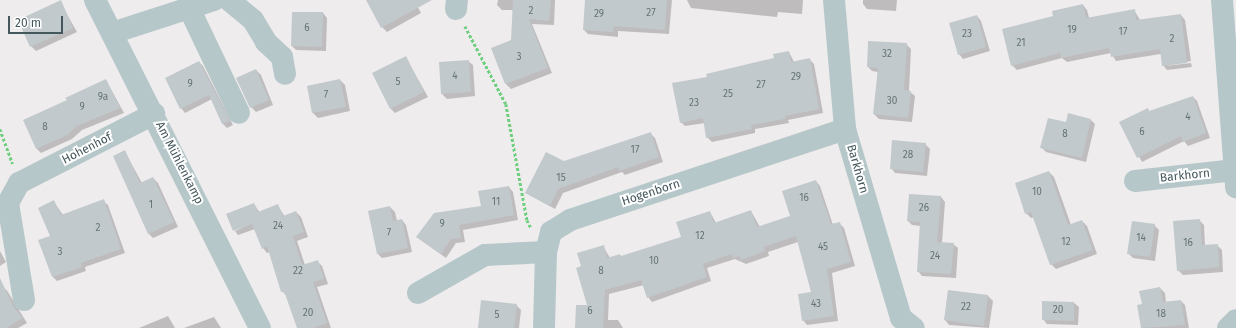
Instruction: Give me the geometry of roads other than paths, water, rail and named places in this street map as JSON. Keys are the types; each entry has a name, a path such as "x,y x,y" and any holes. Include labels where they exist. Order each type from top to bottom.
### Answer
{"street":[{"name":"Am Mühlenkamp","path":"95,0 154,114 260,328"},
{"path":"112,33 214,0"},
{"path":"229,0 252,20 266,42 282,57 285,74"},
{"name":"Barkhorn","path":"834,0 845,129 901,318 914,328"},
{"name":"Barkhorn","path":"1135,181 1235,178 1222,0"},
{"path":"189,8 239,113"},
{"name":"Hohenhof","path":"24,300 8,203 19,183 154,114"},
{"name":"Hogenborn","path":"544,328 546,252 551,232 570,220 845,129"},
{"path":"418,293 485,255 546,252"},
{"path":"1228,328 1236,320"}]}
